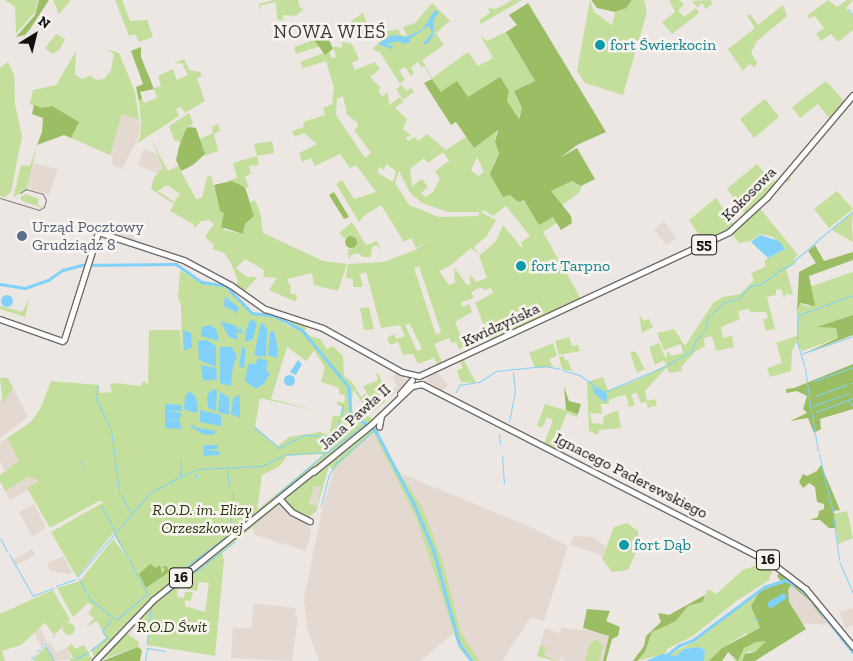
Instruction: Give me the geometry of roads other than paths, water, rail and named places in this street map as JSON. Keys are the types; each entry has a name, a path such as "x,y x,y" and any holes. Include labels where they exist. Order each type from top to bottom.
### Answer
{"main road":[{"name":"Kokosowa","path":"582,302 715,240 740,224 853,95"},
{"name":"Ignacego Paderewskiego","path":"0,319 63,340 99,234 184,260 230,285 261,307 326,330 430,387 772,562 813,598 853,646"},
{"name":"Kwidzyńska","path":"417,379 582,302"},
{"name":"Jana Pawła II","path":"94,661 149,604 283,498 382,415 417,379"},
{"name":"Jana Pawła II","path":"370,424 417,379"},
{"path":"379,427 382,415"},
{"path":"283,498 290,510 310,519"}],"water":[{"path":"435,10 439,12 434,19 433,36 427,44 423,44 432,33 429,26 409,39 411,42 403,44 400,41 386,44 393,46 391,49 378,44 392,35 406,37 423,29"},
{"path":"760,235 779,241 785,249 768,258 751,242"},
{"path":"5,295 9,295 13,301 9,307 5,307 1,303 1,299"},
{"path":"225,296 239,308 237,313 224,306"},
{"path":"251,319 257,323 253,339 245,341 246,330"},
{"path":"220,321 236,326 239,332 240,326 243,334 236,332 238,340 229,337"},
{"path":"261,323 267,326 264,327 267,329 266,357 254,355"},
{"path":"210,325 216,329 219,341 201,336 202,327"},
{"path":"183,330 191,333 192,349 189,347 188,350 184,350"},
{"path":"274,331 278,349 277,358 268,355 270,332"},
{"path":"207,340 216,346 216,367 199,360 198,341"},
{"path":"242,346 246,350 244,368 239,367"},
{"path":"220,347 232,347 237,357 233,366 231,386 220,383"},
{"path":"258,358 268,361 266,370 270,373 264,384 256,389 245,381 248,364 255,364"},
{"path":"298,360 302,364 296,375 290,372"},
{"path":"201,365 216,368 217,379 203,381"},
{"path":"289,374 295,380 289,386 283,380"},
{"path":"592,386 607,394 606,403 594,393"},
{"path":"213,389 217,391 216,411 208,408 207,395"},
{"path":"190,391 196,397 198,411 194,413 184,409 185,396"},
{"path":"220,392 229,397 229,415 218,412"},
{"path":"239,395 240,418 231,414 233,399"},
{"path":"165,404 182,405 181,411 167,410 181,413 180,420 166,419 180,421 181,429 165,428"},
{"path":"200,410 221,415 221,426 200,422"},
{"path":"196,425 193,427 215,431 215,434 205,435 189,426"},
{"path":"204,445 218,445 218,449 204,450 219,451 220,455 203,456"},
{"path":"784,593 787,598 770,609 767,603"},
{"path":"699,647 705,650 704,661 646,661 662,654 676,656 684,649"}],"waterway":[{"path":"848,9 853,15"},
{"path":"832,228 853,211"},
{"path":"819,239 831,229"},
{"path":"794,261 818,240"},
{"path":"777,272 793,263"},
{"path":"0,284 25,288 48,280 63,270 82,265 176,264 202,282 226,286 252,313 275,316 302,330 349,387 351,413 376,431 416,508 434,551 459,643 472,661"},
{"path":"668,364 692,351 695,341 705,331 707,318 725,302 739,298 750,286 761,284 776,273"},
{"path":"798,315 853,295"},
{"path":"797,339 798,316"},
{"path":"801,354 853,336"},
{"path":"797,341 804,366"},
{"path":"456,392 459,385 479,382 496,371 545,366 560,369"},
{"path":"563,370 579,375 604,392 666,366"},
{"path":"814,381 853,367"},
{"path":"805,368 811,412"},
{"path":"509,422 515,392 513,372"},
{"path":"815,396 846,385"},
{"path":"98,386 96,399 110,428"},
{"path":"813,406 848,393"},
{"path":"816,412 853,398"},
{"path":"848,401 853,406"},
{"path":"341,417 343,404"},
{"path":"812,414 815,432"},
{"path":"254,427 279,448 303,435 336,437 339,419"},
{"path":"333,448 362,425"},
{"path":"111,430 119,492"},
{"path":"321,506 329,475 336,463 372,432"},
{"path":"815,433 818,451"},
{"path":"499,434 500,444"},
{"path":"334,445 336,437"},
{"path":"307,453 328,452 333,448"},
{"path":"257,512 326,452"},
{"path":"284,455 304,453"},
{"path":"819,454 833,513"},
{"path":"502,455 504,483"},
{"path":"199,469 262,466 282,456"},
{"path":"81,460 82,464"},
{"path":"181,460 180,477 198,469"},
{"path":"227,469 229,487"},
{"path":"168,483 178,478"},
{"path":"77,577 151,492 167,484"},
{"path":"233,491 233,505"},
{"path":"121,494 130,512"},
{"path":"101,505 114,531"},
{"path":"229,533 232,507"},
{"path":"230,531 255,513"},
{"path":"833,515 839,560"},
{"path":"219,542 228,535"},
{"path":"116,536 148,595"},
{"path":"0,538 7,551"},
{"path":"158,600 234,542"},
{"path":"182,569 216,544"},
{"path":"9,554 33,596 53,588"},
{"path":"840,563 853,593"},
{"path":"56,586 75,579"},
{"path":"79,579 91,600 113,618"},
{"path":"659,661 678,646 693,640 764,587 785,580 799,587 810,598 853,652"},
{"path":"116,620 146,595"},
{"path":"149,623 151,606"},
{"path":"752,618 759,620"},
{"path":"91,650 107,638 102,631 111,620"},
{"path":"149,625 149,630"},
{"path":"147,644 148,632"},
{"path":"46,647 54,661"},
{"path":"145,661 147,648 165,651"},
{"path":"37,652 40,649"},
{"path":"75,659 88,652"},
{"path":"31,659 35,655"}],"tram line":[{"path":"0,198 39,210 44,207 46,200 43,194 26,189 20,193"}],"place":[{"name":"fort Świerkocin","path":"600,45"},
{"name":"Urząd Pocztowy Grudziądz 8","path":"22,236"},
{"name":"fort Tarpno","path":"521,266"},
{"name":"fort Dąb","path":"624,545"}],"district":[{"name":"NOWA WIEŚ","path":"330,32"}],"park label":[{"name":"R.O.D. im. Elizy Orzeszkowej","path":"202,519"},
{"name":"R.O.D Świt","path":"172,627"}]}
